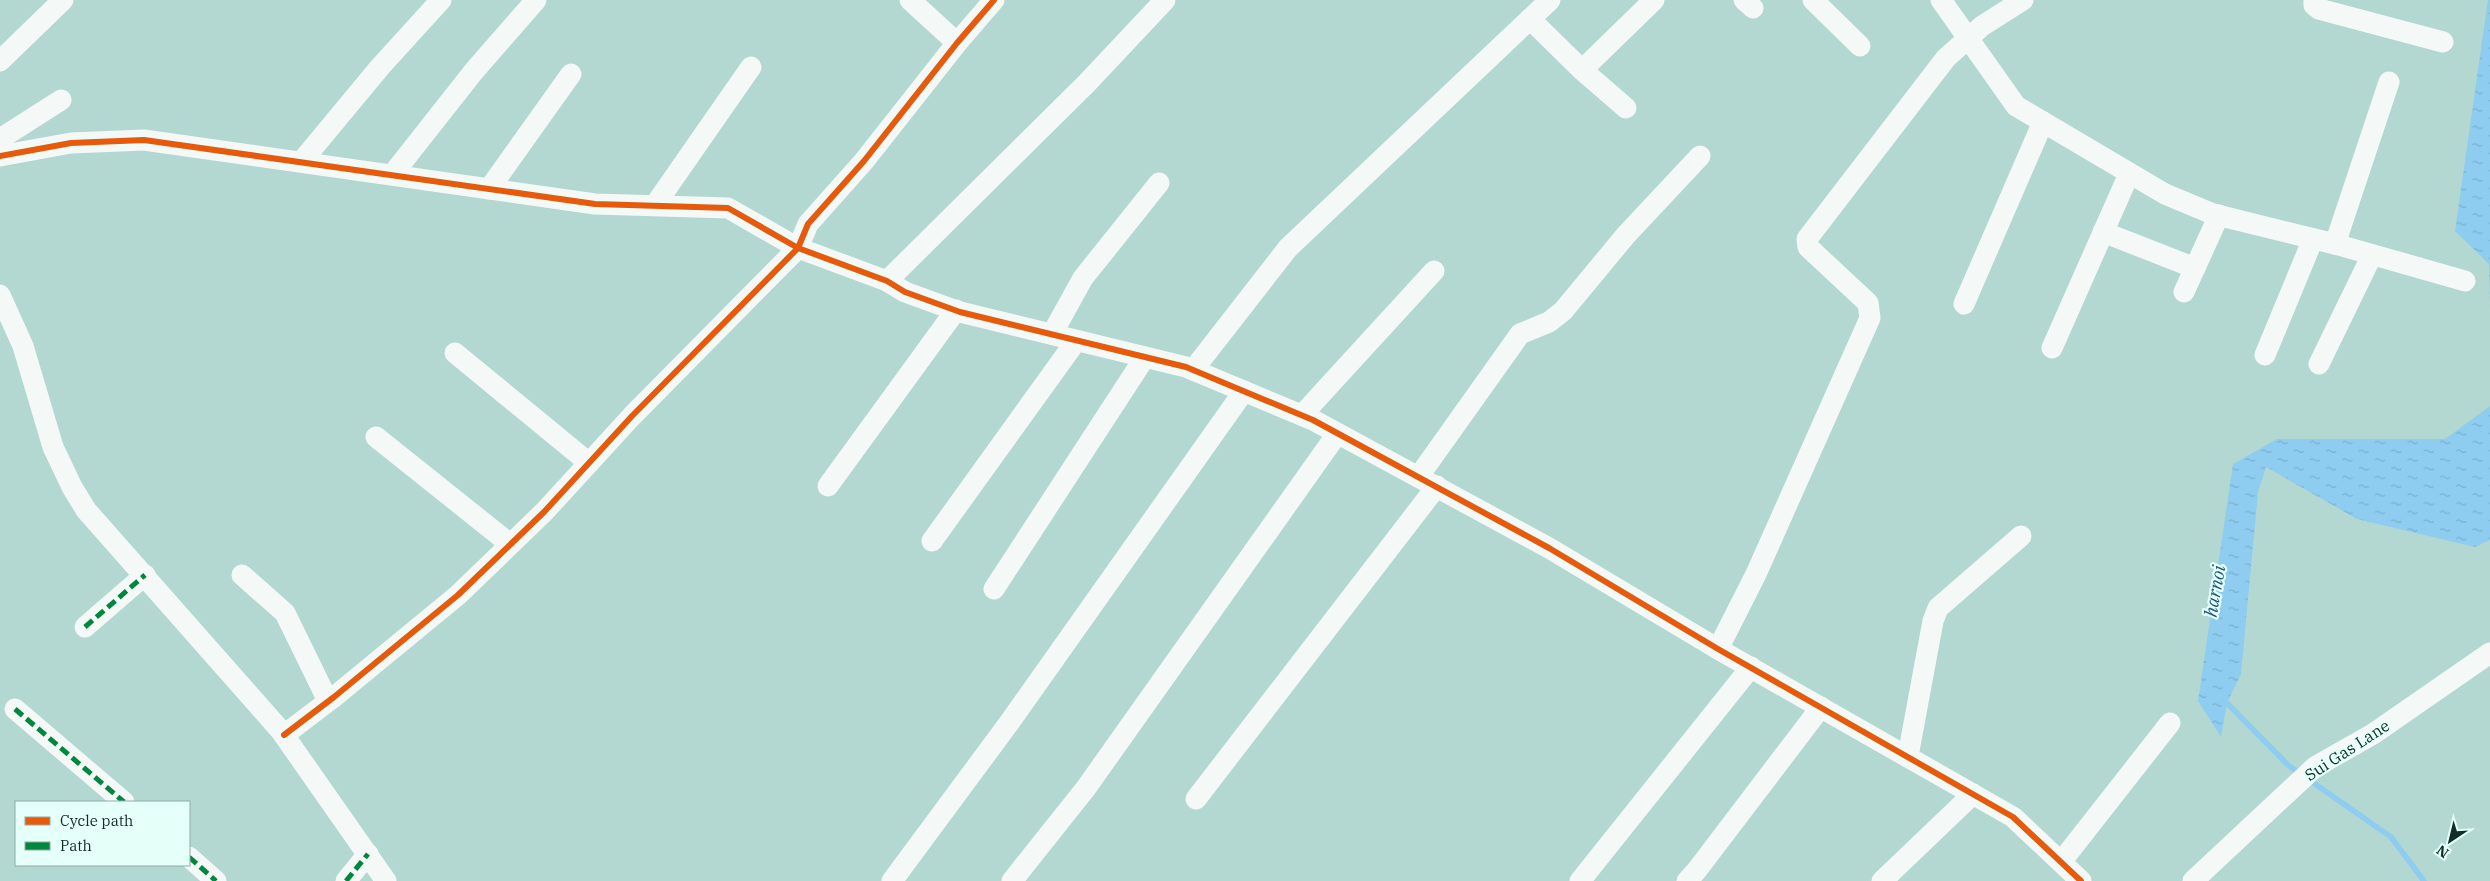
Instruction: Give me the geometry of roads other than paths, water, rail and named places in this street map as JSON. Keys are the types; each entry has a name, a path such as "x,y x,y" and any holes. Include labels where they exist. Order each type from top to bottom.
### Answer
{"street":[{"path":"0,61 63,0"},
{"path":"302,161 380,68 441,0"},
{"path":"392,174 474,71 536,0"},
{"path":"910,0 957,43"},
{"path":"284,735 458,595 589,464 798,248 808,224 864,161 957,43 994,0"},
{"path":"888,282 1073,96 1165,0"},
{"path":"1193,370 1288,248 1550,0"},
{"path":"1582,70 1654,0"},
{"path":"1812,0 1860,46"},
{"path":"1940,0 2016,106 2165,194 2219,215 2335,244 2465,281"},
{"path":"1718,649 1756,574 1870,318 1868,302 1808,247 1807,239 1946,58 1982,26 2023,0"},
{"path":"2314,0 2314,5 2319,9 2443,42"},
{"path":"1530,20 1582,70 1626,108"},
{"path":"655,205 751,67"},
{"path":"489,189 571,74"},
{"path":"2335,244 2389,82"},
{"path":"0,139 61,100"},
{"path":"1964,304 2043,122"},
{"path":"0,156 71,143 144,140 595,204 728,208 798,248 888,282 898,290 956,310 1193,370 1302,415 1550,548 1718,649 2013,817 2081,881"},
{"path":"1196,799 1428,481 1520,334 1548,322 1563,311 1626,235 1700,156"},
{"path":"2052,348 2129,174"},
{"path":"1052,334 1083,278 1159,183"},
{"path":"2184,292 2219,215"},
{"path":"2103,232 2195,268"},
{"path":"2266,355 2312,238"},
{"path":"2319,364 2372,255"},
{"path":"1302,415 1434,271"},
{"path":"0,295 22,346 53,446 72,487 86,510 284,735 386,881"},
{"path":"828,486 956,310"},
{"path":"932,541 1076,341"},
{"path":"455,353 589,464"},
{"path":"994,589 1145,357"},
{"path":"892,881 1009,723 1244,391"},
{"path":"1012,881 1086,788 1337,434"},
{"path":"376,437 510,544"},
{"path":"1908,756 1933,621 1938,608 2021,536"},
{"path":"85,627 145,575"},
{"path":"242,575 285,613 328,701"},
{"name":"Sui Gas Lane","path":"2193,881 2314,767 2373,734 2490,653"},
{"path":"1580,881 1751,667"},
{"path":"1687,881 1821,707"},
{"path":"15,709 123,801"},
{"path":"2061,862 2170,723"},
{"path":"1882,881 1973,794"},
{"path":"346,881 368,854"},
{"path":"190,858 216,881"}],"water":[{"path":"2488,0 2490,0 2490,309 2489,264 2455,231"},
{"path":"2490,406 2490,540 2475,547 2357,519 2266,467 2258,492 2241,674 2227,703 2221,737 2198,701 2233,464 2277,439 2445,439"}],"waterway":[{"name":"harnoi","path":"2222,703 2227,703 2288,765 2301,774"},
{"name":"harnoi","path":"2308,779 2391,837 2424,881"}]}
